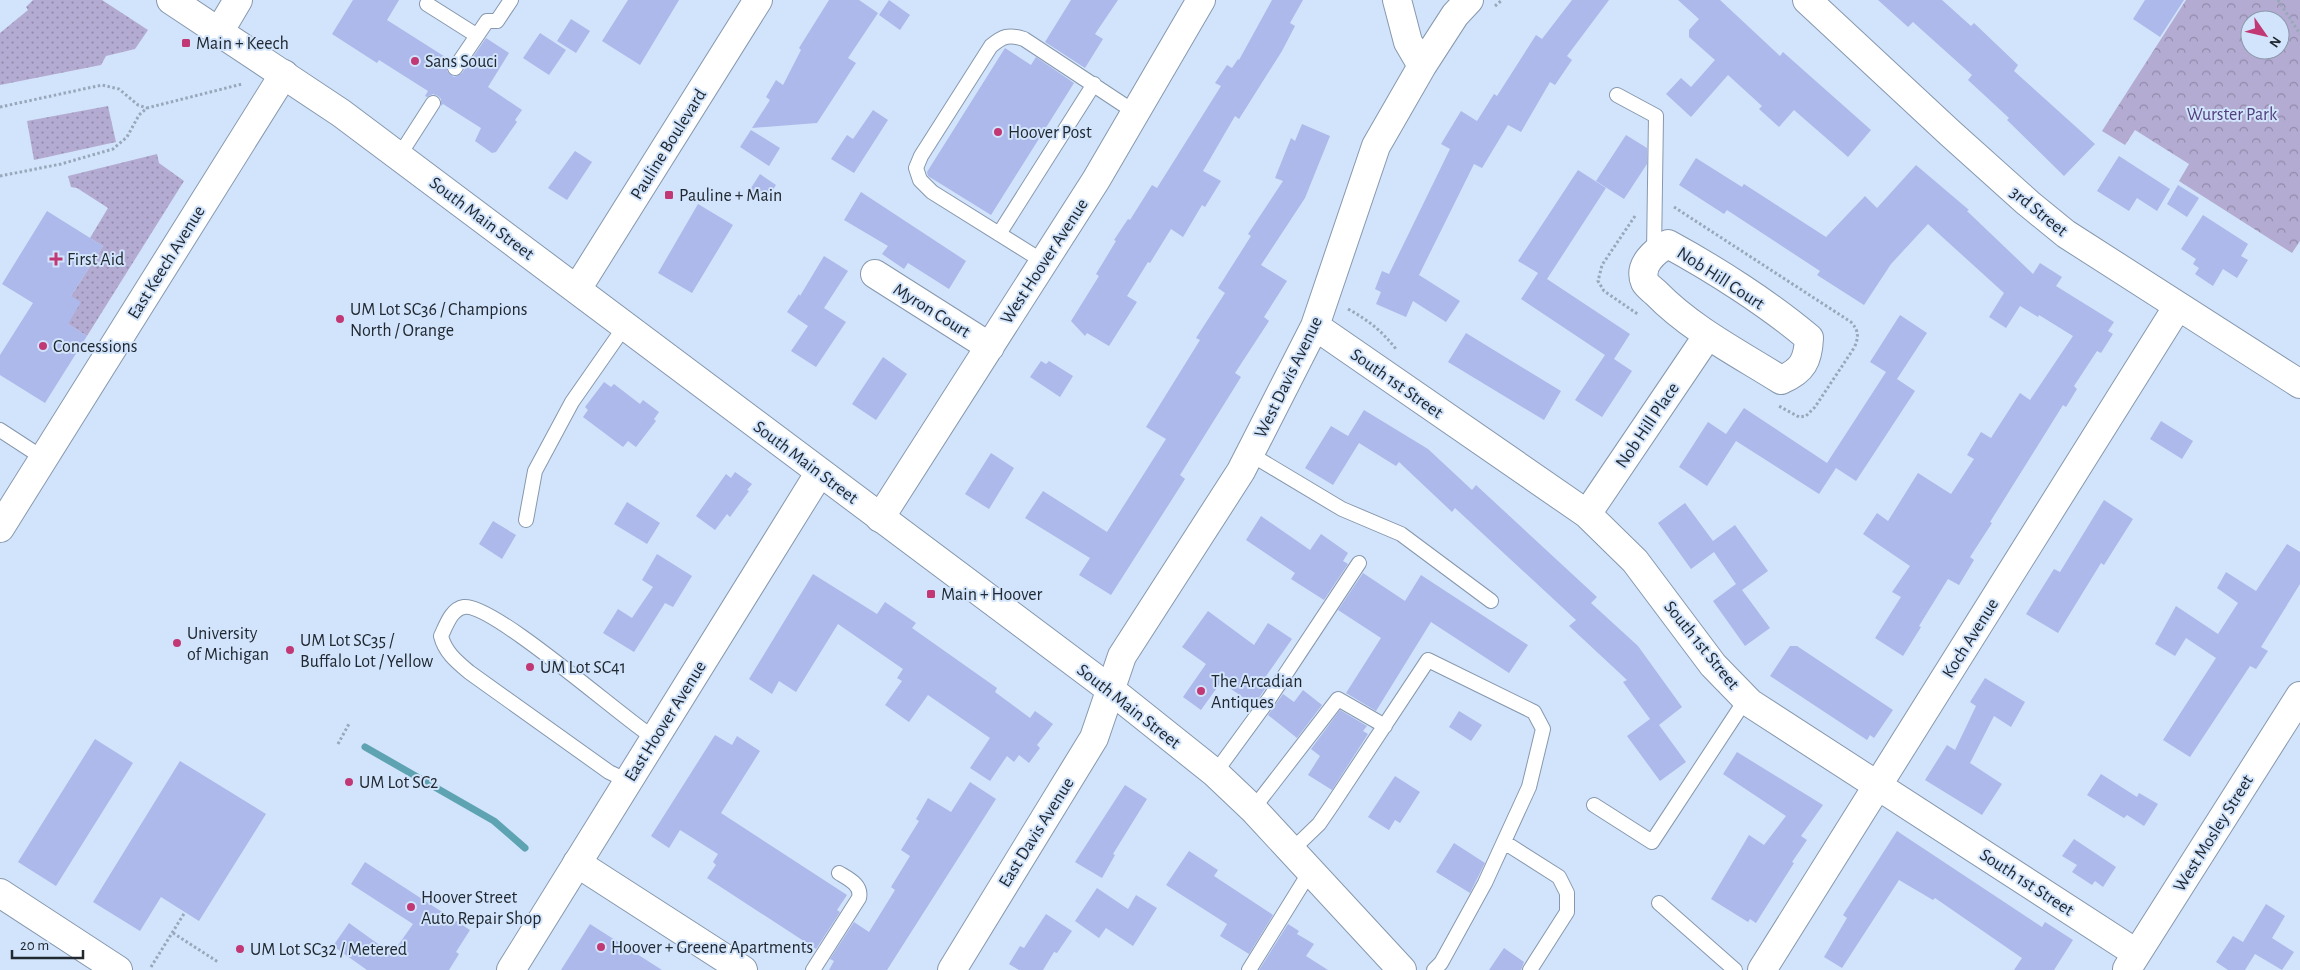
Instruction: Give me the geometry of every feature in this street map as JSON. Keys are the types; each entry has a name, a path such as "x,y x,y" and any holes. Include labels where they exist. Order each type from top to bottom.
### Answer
{"street":[{"name":"South Main Street","path":"170,0 284,74 399,156 1111,690 1215,773 1253,809 1311,870 1395,967"},
{"path":"219,32 238,0"},
{"name":"Pauline Boulevard","path":"577,289 758,0"},
{"name":"West Hoover Avenue","path":"880,518 1096,180 1201,0"},
{"path":"1397,0 1408,42 1422,66"},
{"name":"3rd Street","path":"1807,0 2028,203 2066,234 2300,384"},
{"name":"West Davis Avenue","path":"1111,690 1122,656 1241,471 1315,326 1376,146 1422,66 1455,14 1480,5"},
{"name":"East Keech Avenue","path":"0,528 284,74"},
{"name":"Nob Hill Court","path":"1668,244 1792,324 1809,338 1808,356 1795,374 1781,380 1708,335 1665,303 1645,283 1643,269 1654,252 1668,244"},
{"name":"Myron Court","path":"875,274 990,347"},
{"name":"Koch Avenue","path":"1762,970 2178,306"},
{"name":"South 1st Street","path":"1315,326 1587,514 1636,561 1713,665 1746,699 1878,784 2131,962"},
{"name":"Nob Hill Place","path":"1587,514 1708,335"},
{"name":"East Hoover Avenue","path":"511,970 820,472"},
{"name":"East Davis Avenue","path":"952,970 1094,738 1111,690"},
{"name":"West Mosley Street","path":"2131,962 2291,731 2300,696"},
{"path":"577,863 743,970"},
{"path":"0,893 118,970"}],"lane":[{"path":"455,68 487,21 498,21 511,0"},
{"path":"427,4 476,35"},
{"path":"1044,262 932,192 920,180 916,168 921,156 991,46 1001,37 1012,35 1024,39 1136,112"},
{"path":"1000,234 1094,84"},
{"path":"1617,95 1656,116 1654,252"},
{"path":"399,156 433,103"},
{"path":"526,520 535,471 572,402 625,326"},
{"path":"0,430 43,458"},
{"path":"1250,454 1342,509 1401,534 1490,601"},
{"path":"1215,773 1279,684 1359,563"},
{"path":"628,781 609,772 468,672 451,656 443,646 441,636 452,614 461,607 470,607 477,608 502,621 630,723 654,738"},
{"path":"1292,850 1323,818 1428,660 1534,712 1543,729 1528,787 1485,883 1441,963 1434,970"},
{"path":"1253,809 1338,699 1384,726"},
{"path":"1594,805 1652,842 1746,699"},
{"path":"1504,842 1558,877 1567,893 1567,912 1530,970"},
{"path":"1249,970 1311,870"},
{"path":"813,970 860,893 851,881 840,873"},
{"path":"1659,903 1721,965 1735,970"}],"path":[{"path":"1480,5 1502,0"},
{"path":"2278,0 2300,34"},
{"path":"0,176 61,164 113,149 127,137 139,115 147,108 242,84"},
{"path":"0,107 102,85 119,89 138,105 147,108"},
{"path":"1636,214 1602,265 1598,281 1604,291 1645,318"},
{"path":"338,744 350,722"},
{"path":"151,967 185,912"},
{"path":"173,933 218,962"}],"green space":[{"path":"33,0 102,0 148,30 135,49 106,56 101,65 0,85 0,33 28,10 26,7"},
{"name":"Wurster Park","path":"2186,0 2300,0 2300,241 2292,253 2179,181 2189,164 2135,130 2125,145 2102,131"},
{"path":"108,106 116,142 34,160 27,121"},
{"path":"157,154 159,163 184,181 87,336 68,324 71,296 103,246 90,238 108,208 77,188 71,187 68,176"}],"building":[{"name":"Sans Souci","path":"353,0 399,0 387,20 450,60 447,71 454,77 462,73 486,38 509,53 488,87 522,110 515,120 517,122 496,152 492,153 475,141 481,128 443,104 441,106 441,99 438,96 433,94 425,96 428,91 379,60 377,63 332,34"},
{"path":"628,0 679,0 640,65 602,41"},
{"path":"829,0 859,0 878,13 848,58 856,63 817,123 752,128 770,100 766,97 776,80 783,85 801,50 799,48"},
{"path":"889,0 910,15 900,30 879,15"},
{"path":"1071,0 1118,0 1095,34 1103,39 1085,68 1045,42"},
{"path":"1272,0 1303,0 1290,23 1295,26 1282,51 1239,119 1235,116 1203,171 1221,181 1205,207 1202,205 1183,237 1171,229 1150,263 1148,262 1127,296 1137,302 1109,346 1087,333 1085,336 1071,321 1099,276 1096,274 1116,241 1114,240 1128,219 1130,220 1152,185 1157,188 1221,86 1215,83 1227,65 1232,68 1239,60"},
{"path":"1572,0 1609,0 1567,56 1572,60 1555,85 1550,82 1521,132 1508,125 1482,168 1474,164 1419,275 1460,301 1446,322 1413,301 1406,317 1376,304 1381,292 1375,289 1382,271 1389,274 1450,149 1441,144 1461,111 1477,121 1494,94 1497,96 1536,35 1542,39"},
{"path":"1678,0 1720,0 1780,56 1783,52 1871,130 1848,157 1794,110 1779,127 1759,109 1762,106 1728,75 1691,117 1666,94 1681,78 1691,87 1715,60 1689,37 1689,30 1699,19"},
{"path":"1878,0 1942,0 1971,26 1974,23 2018,65 2014,71 2095,144 2064,176 2007,120 2009,118 1968,80 1972,75 1913,22 1908,27"},
{"path":"2145,0 2184,0 2160,37 2133,19"},
{"path":"571,19 590,31 576,53 557,41"},
{"path":"540,33 566,50 549,75 523,58"},
{"name":"Hoover Post","path":"1005,48 1031,65 1036,57 1074,83 991,215 928,176 927,172"},
{"path":"873,110 888,120 854,173 831,159 847,135 853,139"},
{"path":"1302,124 1330,136 1305,198 1261,265 1287,281 1264,317 1269,321 1235,373 1241,377 1180,475 1185,479 1111,595 1079,575 1090,558 1025,518 1043,491 1107,532 1166,439 1146,427 1200,340 1196,338 1225,293 1218,288 1251,236 1248,234 1283,181 1275,178 1291,138 1295,141"},
{"path":"751,130 780,148 769,166 740,147"},
{"path":"1626,135 1647,148 1647,164 1624,199 1596,181"},
{"path":"575,151 592,162 567,200 548,188"},
{"path":"2119,156 2170,189 2157,211 2137,198 2129,211 2097,191"},
{"path":"1696,158 1742,187 1744,184 1826,237 1865,196 1877,208 1916,165 1969,210 1967,211 2033,274 2040,263 2062,277 2056,286 2114,322 2108,331 2113,334 2101,353 2097,351 2074,386 2077,389 2066,407 2063,405 1990,522 1992,523 1970,557 1974,560 1959,585 1948,579 1903,656 1875,638 1901,597 1892,592 1910,566 1863,534 1877,513 1888,521 1918,473 1951,494 1974,459 1967,455 1981,432 1991,438 2020,393 2030,400 2073,336 2039,315 2038,317 2020,306 2006,328 1989,317 2004,293 1928,224 1891,264 1864,305 1817,275 1820,271 1727,210 1724,214 1679,185"},
{"path":"1578,170 1606,188 1547,279 1630,334 1614,359 1632,371 1602,417 1575,400 1605,355 1521,299 1538,273 1518,261"},
{"path":"760,174 776,185 766,201 749,191"},
{"path":"2178,185 2199,198 2187,217 2167,204"},
{"path":"861,192 966,261 949,289 908,263 904,269 882,254 888,246 844,220"},
{"path":"698,204 733,225 692,293 658,273"},
{"path":"47,211 103,246 71,296 81,302 68,324 87,336 45,403 0,375 0,355 33,303 2,284"},
{"path":"2203,215 2248,244 2241,256 2248,260 2237,278 2223,269 2213,286 2195,274 2199,268 2193,264 2196,259 2181,249"},
{"path":"824,256 848,271 824,308 846,322 816,367 791,351 808,326 787,312 799,294 800,296"},
{"path":"1900,315 1927,333 1897,379 1915,391 1856,481 1836,468 1819,494 1736,441 1707,486 1679,467 1708,422 1726,434 1744,408 1827,463 1886,372 1870,362"},
{"path":"1466,333 1561,391 1544,420 1448,362"},
{"path":"883,357 907,374 876,420 852,404"},
{"path":"1041,361 1046,364 1049,361 1073,376 1060,397 1030,377"},
{"path":"604,382 611,387 614,384 640,404 643,400 659,412 654,419 656,421 636,447 628,441 623,447 583,417 588,410 585,407"},
{"path":"1364,410 1428,449 1472,490 1476,485 1597,597 1591,603 1638,646 1682,707 1659,725 1686,762 1660,781 1627,736 1650,719 1623,682 1627,680 1569,626 1576,620 1455,508 1452,512 1399,462 1396,466 1359,443 1333,485 1305,468 1331,426 1348,436"},
{"path":"2161,421 2193,441 2182,459 2150,439"},
{"path":"991,453 1014,468 989,509 965,494"},
{"path":"735,472 752,484 730,517 727,514 715,530 696,516 726,474 731,478"},
{"path":"2104,500 2133,519 2104,565 2101,563 2058,633 2026,614 2054,569 2060,572"},
{"path":"627,502 660,523 647,544 614,524"},
{"path":"1685,503 1713,541 1735,525 1768,571 1742,590 1770,628 1745,646 1713,601 1736,584 1714,552 1691,569 1658,523"},
{"path":"1261,516 1310,550 1321,534 1348,553 1343,561 1348,564 1324,600 1291,579 1295,573 1246,540"},
{"path":"493,521 516,535 502,559 479,544"},
{"path":"2287,544 2300,552 2300,584 2261,647 2268,651 2256,669 2250,666 2190,757 2163,740 2216,658 2186,638 2175,656 2155,644 2176,606 2218,634 2238,603 2217,588 2226,572 2256,591"},
{"path":"657,554 692,576 673,607 665,603 634,652 603,633 618,609 632,618 653,587 642,580"},
{"path":"1363,573 1405,601 1421,575 1528,645 1509,673 1431,622 1376,711 1346,693 1381,638 1338,610"},
{"path":"813,574 877,614 885,602 916,623 912,628 997,688 995,692 1030,718 1035,711 1053,724 1037,745 1040,748 1029,763 1019,755 1014,762 1007,756 990,781 970,768 990,738 928,695 909,722 885,705 902,681 897,678 903,669 838,624 796,692 779,681 772,694 749,679"},
{"path":"1208,611 1254,645 1268,623 1292,639 1264,679 1269,683 1254,705 1221,682 1201,710 1183,697 1206,664 1182,647"},
{"path":"1790,646 1797,646 1893,710 1874,738 1870,735 1867,740 1770,676"},
{"path":"1985,678 2025,702 2011,727 1994,716 1970,763 2002,784 1982,815 1925,780 1947,745 1955,750 1976,706 1970,702"},
{"path":"1303,690 1322,705 1297,738 1268,715 1283,694 1294,702"},
{"path":"1340,710 1367,726 1363,731 1368,734 1332,790 1308,775 1320,756 1311,749"},
{"path":"1459,711 1482,725 1471,741 1449,727"},
{"path":"715,735 732,745 737,736 760,751 721,813 847,895 837,910 840,912 816,949 707,878 716,865 713,862 718,854 680,830 669,848 651,836"},
{"path":"95,739 133,763 56,886 18,862"},
{"path":"1737,752 1823,805 1801,836 1807,840 1756,923 1750,919 1748,922 1711,899 1749,835 1764,845 1786,816 1723,774"},
{"path":"180,761 266,814 199,921 161,897 140,931 93,902"},
{"path":"2101,774 2137,797 2139,793 2158,804 2144,826 2127,815 2124,818 2087,795"},
{"path":"1395,776 1420,792 1400,823 1395,820 1389,830 1368,817"},
{"path":"970,782 996,799 887,970 829,970 834,961 830,959 854,922 869,932 895,890 891,887 910,856 901,850 919,821 916,819 928,798 951,812"},
{"path":"1125,785 1147,799 1113,854 1115,855 1102,878 1075,862"},
{"path":"1897,831 2042,927 2045,922 2073,940 2054,970 2014,970 2022,958 1935,898 1933,900 1899,880 1842,968 1824,957 1847,918 1843,915"},
{"path":"2074,839 2116,867 2103,887 2095,881 2092,885 2072,872 2077,865 2062,856"},
{"path":"1454,843 1485,863 1470,893 1436,872"},
{"path":"1189,851 1218,870 1214,876 1273,915 1249,954 1220,936 1227,924 1166,885"},
{"path":"365,862 470,930 456,952 459,954 449,970 367,970 333,946 349,923 392,954 413,924 351,884"},
{"path":"1097,888 1128,909 1136,895 1157,908 1133,946 1106,928 1099,938 1075,921"},
{"path":"2266,904 2285,916 2272,938 2294,952 2282,970 2255,954 2245,970 2228,970 2216,962 2233,936 2243,942"},
{"path":"1046,914 1072,931 1057,953 1054,952 1043,970 1019,970 1009,964 1020,946 1024,948"},
{"name":"Hoover + Greene Apartments","path":"590,924 662,970 561,970"},
{"path":"1288,924 1299,931 1297,934 1314,944 1306,956 1328,970 1259,970"},
{"path":"1504,948 1524,962 1521,970 1489,970"}],"waterway":[{"path":"365,747 494,821 525,848"}],"place":[{"name":"Main + Keech","path":"186,43"},
{"name":"Sans Souci","path":"415,61"},
{"name":"Hoover Post","path":"998,132"},
{"name":"Pauline + Main","path":"669,195"},
{"name":"First Aid","path":"56,259"},
{"name":"UM Lot SC36 / Champions North / Orange","path":"340,319"},
{"name":"Concessions","path":"43,346"},
{"name":"Main + Hoover","path":"931,594"},
{"name":"University of Michigan","path":"177,643"},
{"name":"UM Lot SC35 / Buffalo Lot / Yellow","path":"290,650"},
{"name":"UM Lot SC41","path":"530,667"},
{"name":"The Arcadian Antiques","path":"1201,691"},
{"name":"UM Lot SC2","path":"349,782"},
{"name":"Hoover Street Auto Repair Shop","path":"411,907"},
{"name":"Hoover + Greene Apartments","path":"601,947"},
{"name":"UM Lot SC32 / Metered","path":"240,949"}]}
